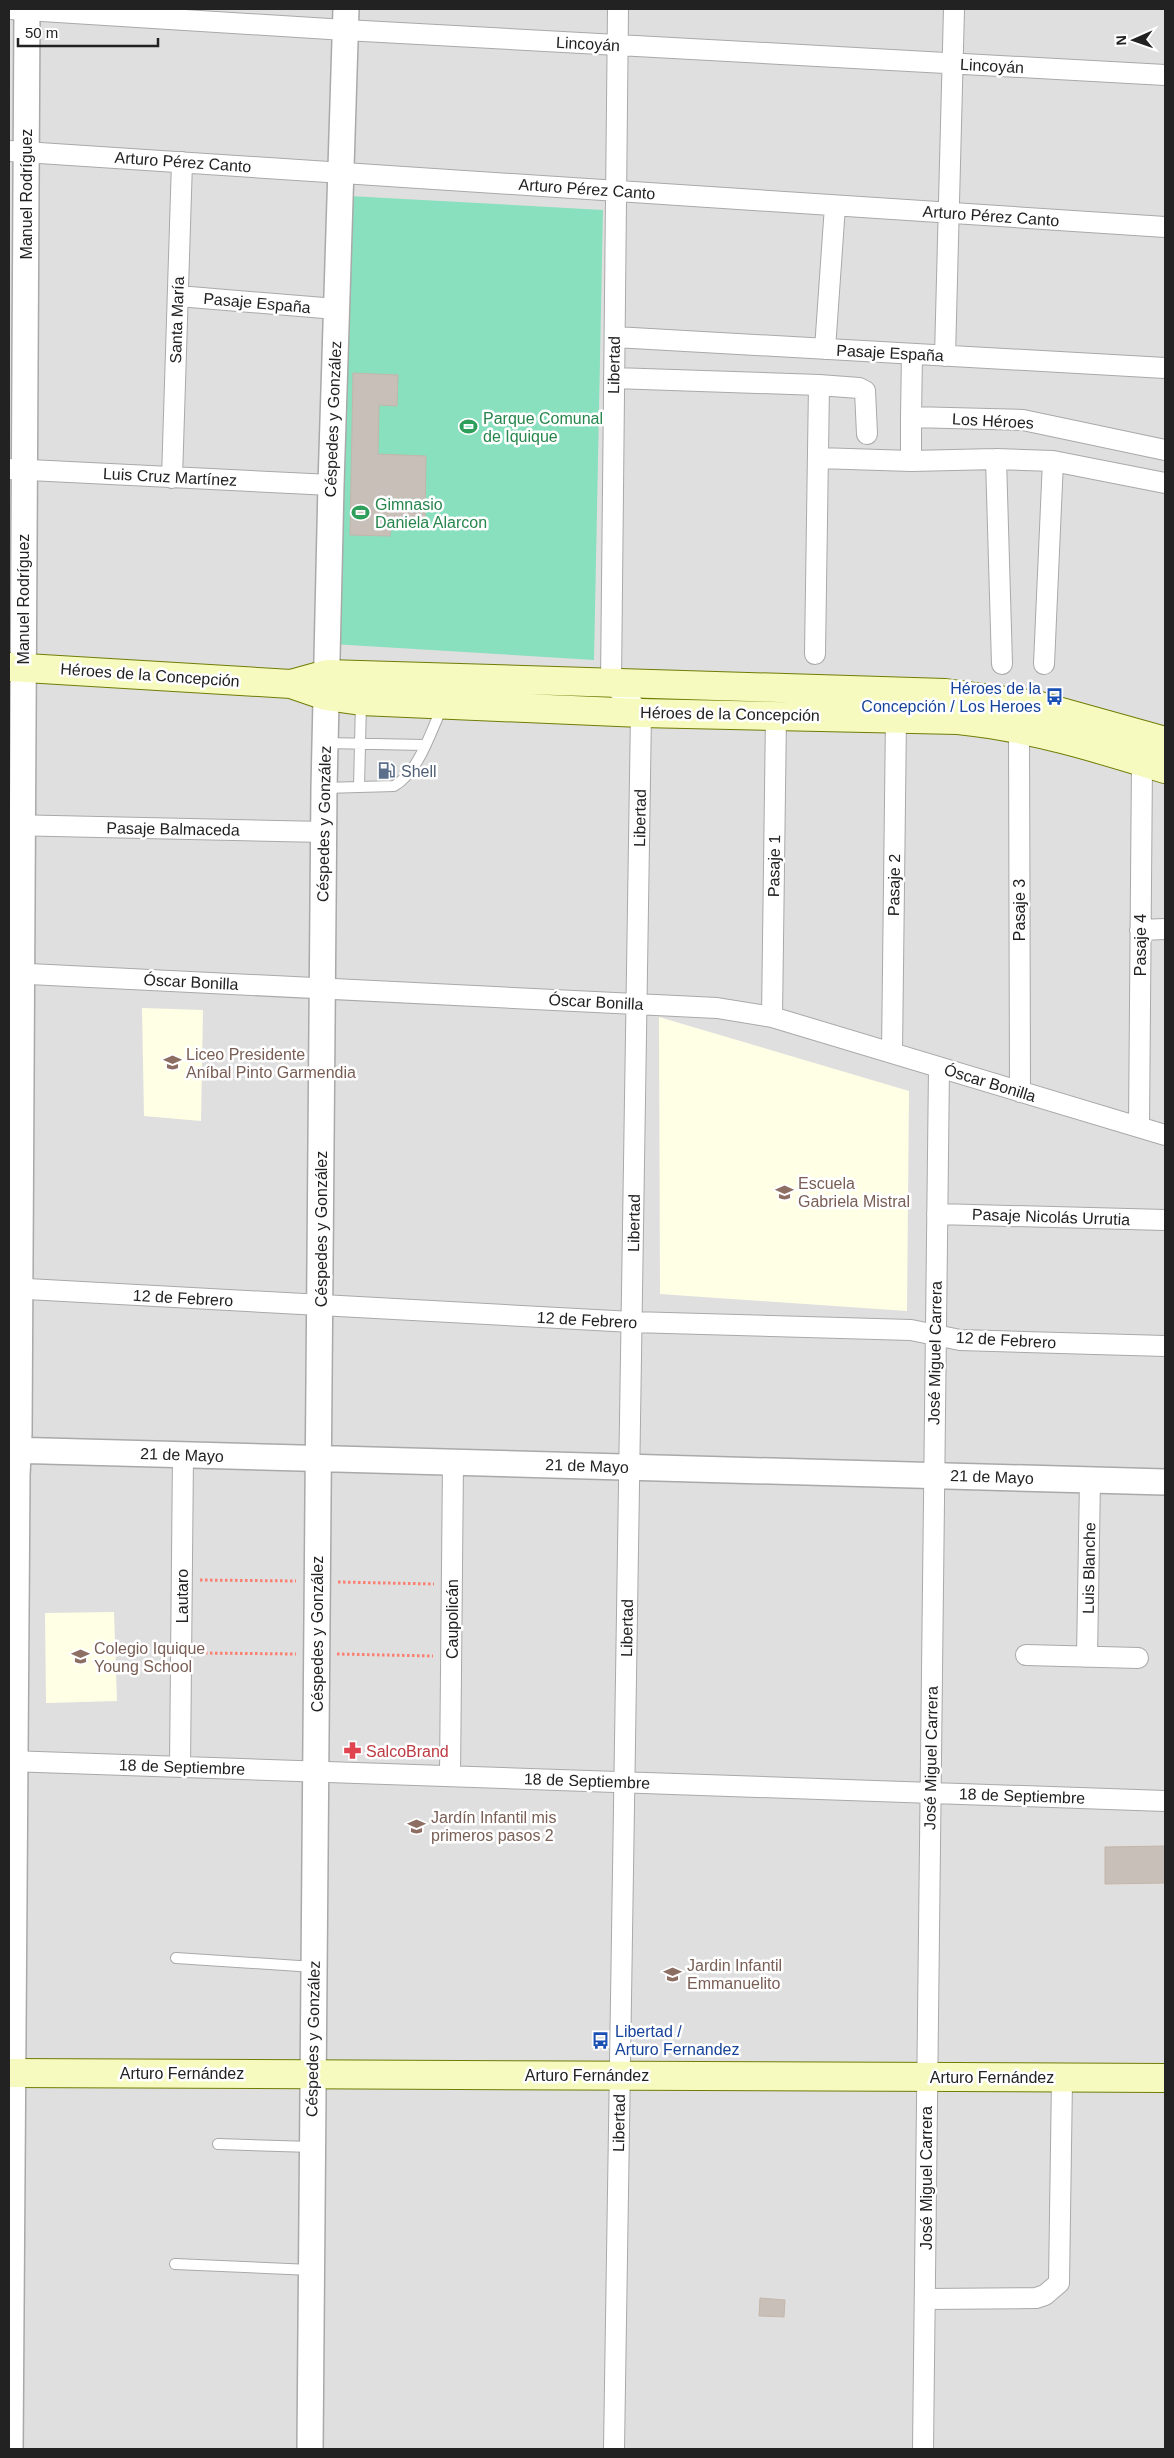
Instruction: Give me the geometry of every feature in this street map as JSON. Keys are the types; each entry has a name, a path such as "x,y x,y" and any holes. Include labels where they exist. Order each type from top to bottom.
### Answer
{"main road":[{"name":"Héroes de la Concepción","path":"16,667 291,684 448,691 641,713 896,717 958,720 1019,728 1058,737 1154,765"},
{"name":"Héroes de la Concepción","path":"327,685 362,700 448,691 611,682 976,695 1066,712 1165,741"},
{"name":"Arturo Fernández","path":"10,2073 1165,2078"}],"street":[{"name":"Lincoyán","path":"22,9 346,19 618,45 1165,75"},
{"name":"Manuel Rodríguez","path":"10,2449 17,152 22,9"},
{"name":"Libertad","path":"611,682 618,9"},
{"path":"945,356 954,9"},
{"name":"Céspedes y González","path":"310,2449 324,788 336,309 346,19"},
{"name":"Arturo Pérez Canto","path":"17,152 1165,227"},
{"name":"Santa María","path":"172,478 182,162"},
{"path":"825,349 835,206"},
{"name":"Pasaje España","path":"178,296 336,309"},
{"name":"Pasaje España","path":"615,337 1165,368"},
{"path":"911,461 912,354"},
{"path":"614,378 859,388 865,391 867,434"},
{"path":"815,654 819,385"},
{"name":"Los Héroes","path":"911,417 1024,420 1165,450"},
{"path":"818,458 911,461 996,459 1052,461 1165,483"},
{"path":"996,459 1002,664"},
{"path":"1044,664 1052,461"},
{"name":"Luis Cruz Martínez","path":"16,470 331,486"},
{"path":"611,682 641,713"},
{"name":"Libertad","path":"614,2449 641,713"},
{"name":"Pasaje 1","path":"772,1017 776,715"},
{"name":"Pasaje 2","path":"892,1053 896,717"},
{"name":"Pasaje 3","path":"1019,728 1020,1092"},
{"name":"Pasaje 4","path":"1139,1127 1140,930 1154,765"},
{"name":"Pasaje Balmaceda","path":"15,825 324,832"},
{"path":"1140,930 1165,929"},
{"name":"Óscar Bonilla","path":"14,973 717,1008 772,1017 1165,1135"},
{"name":"José Miguel Carrera","path":"923,2449 939,1068"},
{"name":"Pasaje Nicolás Urrutia","path":"937,1214 1165,1220"},
{"name":"12 de Febrero","path":"14,1289 632,1322 911,1330 960,1340 1165,1346"},
{"name":"21 de Mayo","path":"13,1450 1165,1482"},
{"name":"Lautaro","path":"180,1767 183,1455"},
{"name":"Caupolicán","path":"450,1776 453,1462"},
{"name":"Luis Blanche","path":"1088,1657 1090,1480"},
{"path":"1026,1655 1138,1658"},
{"name":"18 de Septiembre","path":"12,1761 1165,1801"},
{"path":"926,2299 1036,2298 1045,2295 1059,2283 1062,2078"}],"lane":[{"path":"324,788 394,786 400,783 412,772 448,691"},
{"path":"359,787 362,700"},
{"path":"325,743 360,742 424,745"},
{"path":"176,1958 314,1966"},
{"path":"218,2144 312,2147"},
{"path":"175,2264 311,2270"}],"path":[{"path":"182,1580 288,1581"},
{"path":"347,1582 452,1584"},
{"path":"182,1652 286,1654"},
{"path":"344,1654 451,1656"}],"shaded area":[{"path":"9,9 1165,9 1165,2449 9,2449"},
{"name":"Liceo Presidente Aníbal Pinto Garmendia","path":"142,1008 203,1010 201,1121 144,1116"},
{"name":"Escuela Gabriela Mistral","path":"659,1017 909,1091 907,1311 660,1294"},
{"name":"Colegio Iquique Young School","path":"114,1612 117,1701 46,1703 45,1613"}],"green space":[{"name":"Parque Comunal de Iquique","path":"349,196 603,210 594,660 332,644"}],"building":[{"path":"353,373 398,375 397,406 379,405 378,454 426,456 425,528 391,527 390,536 350,535"},
{"path":"1165,1846 1165,1883 1105,1884 1105,1847"},
{"path":"760,2298 785,2300 784,2317 759,2316"}],"place":[{"name":"Parque Comunal de Iquique","path":"469,427"},
{"name":"Gimnasio Daniela Alarcon","path":"361,513"},
{"name":"Héroes de la Concepción / Los Heroes","path":"1055,697"},
{"name":"Shell","path":"387,771"},
{"name":"Liceo Presidente Aníbal Pinto Garmendia","path":"172,1063"},
{"name":"Escuela Gabriela Mistral","path":"784,1192"},
{"name":"Colegio Iquique Young School","path":"80,1657"},
{"name":"SalcoBrand","path":"352,1751"},
{"name":"Jardín Infantil mis primeros pasos 2","path":"417,1826"},
{"name":"Jardin Infantil Emmanuelito","path":"673,1974"},
{"name":"Libertad / Arturo Fernandez","path":"601,2040"}]}
